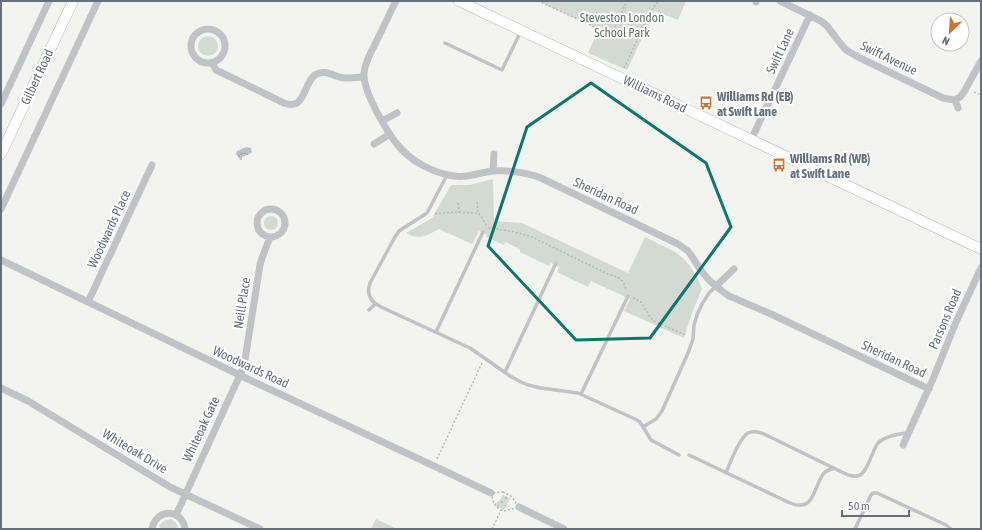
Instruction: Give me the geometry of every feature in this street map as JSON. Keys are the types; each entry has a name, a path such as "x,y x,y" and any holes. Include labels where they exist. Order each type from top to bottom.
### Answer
{"street":[{"name":"Gilbert Road","path":"1,104 49,1"},
{"name":"Gilbert Road","path":"1,154 73,1"},
{"path":"1,209 98,1"},
{"path":"212,63 216,70 284,103 290,105 296,103 301,99 311,80 316,74 328,73 344,78 364,77 369,58 396,1"},
{"name":"Williams Road","path":"459,1 981,249"},
{"name":"Swift Avenue","path":"780,1 821,21 827,26 846,50 858,57 943,98 955,100"},
{"name":"Swift Lane","path":"751,140 810,15"},
{"path":"208,29 213,30 220,35 224,39 225,45 223,55 217,61 212,63 206,63 198,60 193,54 191,48 192,42 196,35 208,29"},
{"path":"958,108 955,100 964,92 981,61"},
{"name":"Sheridan Road","path":"364,77 370,99 390,134 400,148 410,157 426,167 458,177 468,177 493,171 519,172 536,176 674,241 688,251 704,275 733,298 771,314 929,389"},
{"path":"382,121 397,113"},
{"path":"374,144 390,134"},
{"path":"493,171 494,154"},
{"name":"Woodwards Place","path":"88,302 152,166"},
{"name":"Neill Place","path":"240,375 244,366 260,265 270,237"},
{"name":"Woodwards Road","path":"1,260 240,375 491,493"},
{"name":"Parsons Road","path":"903,445 929,389 956,322 981,268"},
{"path":"716,286 734,269"},
{"name":"Whiteoak Gate","path":"176,515 240,375"},
{"name":"Whiteoak Drive","path":"1,388 28,401 170,486 260,529"},
{"path":"519,507 564,529"},
{"path":"152,529 155,521 161,515 168,513 176,515 182,520 185,525 185,529"}],"lane":[{"path":"445,43 502,70 521,30"},
{"path":"448,175 427,213 399,231 395,237 369,285 369,294 372,301 381,307 470,348 521,382 528,385 581,394 635,419 640,422 650,440 679,455"},
{"path":"436,332 483,232"},
{"path":"505,372 556,263"},
{"path":"643,427 656,419 662,411 688,353 693,339 694,325 697,315 709,293 716,286"},
{"path":"581,394 628,296"},
{"path":"369,310 375,304"},
{"path":"726,473 742,438 747,434 755,432 764,434 848,475 856,477 863,473 875,448 880,442 894,435 909,433"},
{"path":"646,443 650,440"},
{"path":"689,455 790,503 801,506 809,502 826,472 834,468"},
{"path":"855,529 874,493 877,493 946,525 951,529"}],"path":[{"path":"538,1 599,29 614,29 626,1"},
{"path":"624,68 652,8 659,1"},
{"path":"972,91 981,95"},
{"path":"477,202 478,213 487,228 523,234 621,279 624,282 628,296 641,302 654,321 686,335"},
{"path":"458,203 459,213"},
{"path":"434,214 453,212 478,213"},
{"path":"434,466 482,363"},
{"path":"503,492 511,496 519,507 504,512 495,506 491,493 503,492"},
{"path":"492,529 501,510"}],"highlighted area":[{"path":"591,83 706,163 731,227 650,338 576,340 488,246 527,127"}],"green space":[{"name":"Steveston London School Park","path":"538,1 686,1 678,20 655,11 627,70 588,53 599,29"},
{"path":"208,36 215,39 218,46 215,53 208,56 201,53 198,46 201,39"},
{"path":"493,179 494,221 522,223 628,273 645,237 680,255 692,268 702,289 684,338 624,311 630,299 591,281 588,287 557,272 559,267 551,263 549,266 520,252 520,249 505,242 504,245 486,237 487,235 479,231 472,244 439,229 419,237 406,233 432,218 452,185 470,185"},
{"path":"268,216 274,216 278,220 278,226 274,230 268,230 264,226 264,220"},
{"path":"503,495 510,498 504,510 495,504"},
{"path":"171,519 176,523 179,529 159,529 163,522"},
{"path":"376,519 397,529 371,529"}],"water":[{"path":"246,147 251,148 252,152 242,157 242,160 240,160 236,154 237,151"}],"place":[{"name":"Williams Rd (EB) at Swift Lane","path":"706,103"},
{"name":"Williams Rd (WB) at Swift Lane","path":"779,165"}]}
